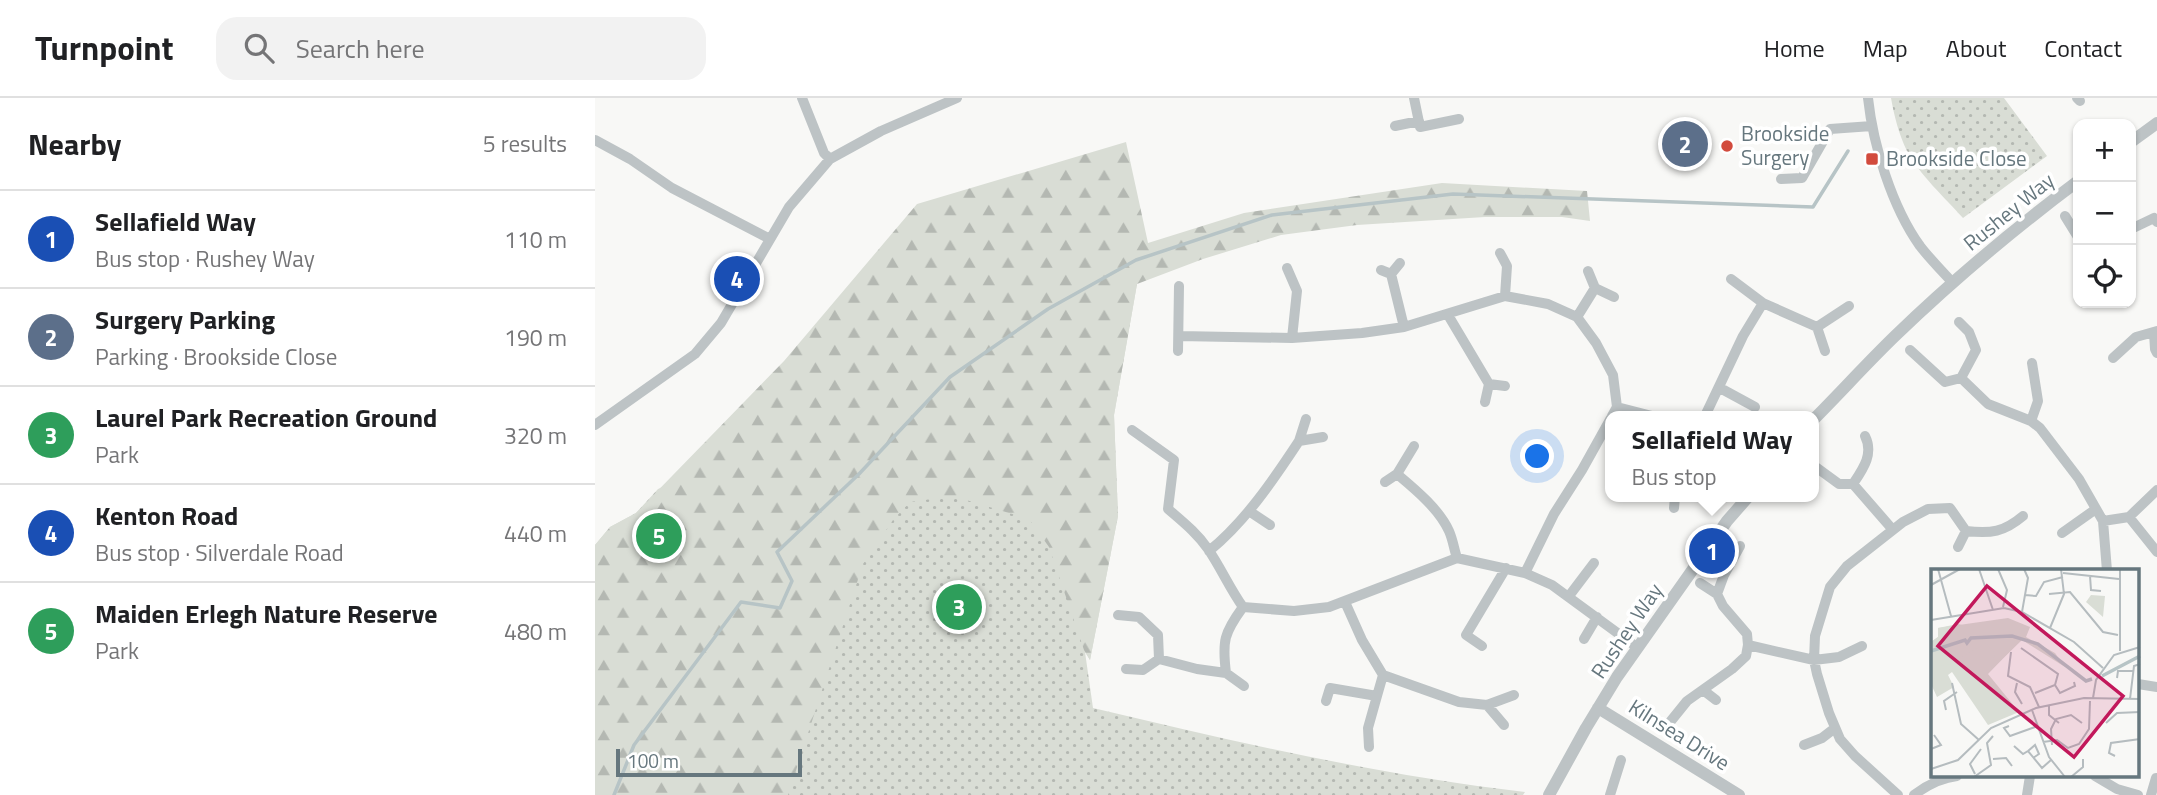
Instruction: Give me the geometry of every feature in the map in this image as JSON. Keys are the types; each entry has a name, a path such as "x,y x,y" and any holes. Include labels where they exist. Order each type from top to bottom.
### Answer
{"street":[{"path":"802,98 824,153 830,159"},
{"path":"595,425 695,354 721,323 789,207 830,159 881,131 957,98"},
{"path":"1414,98 1420,127 1459,119"},
{"path":"1868,98 1871,126 1882,165 1903,214 1920,245 1953,283"},
{"path":"1395,126 1419,121"},
{"path":"2136,138 2157,123"},
{"path":"1781,179 1802,178 1830,129 1871,126"},
{"path":"595,140 630,159 672,188 770,239"},
{"name":"Rushey Way","path":"1819,415 1895,336 1953,283 2007,236 2077,182"},
{"path":"2065,216 2073,229"},
{"path":"2136,227 2156,218"},
{"path":"1500,253 1507,266 1505,296"},
{"path":"1400,263 1386,272 1403,327"},
{"path":"1287,268 1297,291 1292,338"},
{"path":"1588,271 1595,288 1614,297"},
{"path":"1731,279 1763,303 1817,327 1825,351"},
{"path":"1178,351 1179,286"},
{"path":"1577,317 1595,288"},
{"path":"1179,336 1292,338 1363,333 1403,327 1505,296 1548,304 1577,317 1596,343 1613,375 1613,411"},
{"path":"1708,411 1743,336 1763,303"},
{"path":"1817,327 1849,306"},
{"path":"1448,315 1489,384 1485,402"},
{"path":"1910,351 1945,382 1961,378 1976,350 1969,332 1959,322"},
{"path":"2113,358 2136,337 2156,332 2157,353"},
{"path":"2031,421 2038,401 2032,363"},
{"path":"1961,378 1988,404 2031,421 2040,428 2079,479 2103,520 2106,569"},
{"path":"1489,384 1505,386"},
{"path":"1720,388 1755,407"},
{"path":"1209,551 1229,535 1278,473 1300,441 1306,419"},
{"path":"1525,573 1554,514 1605,428"},
{"path":"1132,430 1174,460 1168,509 1193,530 1243,607 1294,611 1329,607 1457,558 1525,573 1569,596 1638,648"},
{"path":"1853,484 1868,461 1868,443 1865,436"},
{"path":"1300,441 1323,437"},
{"path":"1385,481 1397,474 1415,446"},
{"path":"1819,469 1839,484 1853,484 1893,530"},
{"path":"1397,474 1443,519 1457,558"},
{"path":"2103,520 2129,517 2157,489"},
{"path":"1674,508 1675,502"},
{"name":"Rushey Way","path":"1549,795 1617,677 1727,521 1744,502"},
{"path":"1898,795 1840,739 1829,713 1814,660 1815,636 1830,587 1847,566 1893,530 1928,509 1950,508 1966,531 1987,533 2010,527 2024,516"},
{"path":"2062,533 2097,509"},
{"path":"1249,511 1270,524"},
{"path":"2129,517 2157,552"},
{"path":"1958,547 1966,531"},
{"path":"1717,594 1740,546"},
{"path":"1569,596 1594,563"},
{"path":"1482,646 1466,635 1506,568"},
{"path":"1666,727 1687,701 1746,656 1747,634 1723,606 1717,594 1700,583"},
{"path":"1345,602 1362,640 1383,675 1459,702 1487,705 1514,695"},
{"path":"1226,673 1223,648 1230,625 1243,607"},
{"path":"1118,615 1139,617 1158,635 1159,659"},
{"path":"1584,639 1597,617"},
{"path":"1748,645 1814,660 1839,657 1862,646"},
{"path":"1126,669 1143,670 1159,659 1226,673 1244,686"},
{"path":"1369,747 1368,728 1383,675"},
{"path":"1326,701 1330,688 1377,696"},
{"path":"1703,690 1716,700"},
{"path":"1487,705 1504,725"},
{"name":"Kilnsea Drive","path":"1598,708 1735,794"},
{"path":"1804,745 1822,738 1835,728"},
{"path":"1610,795 1621,760"},
{"path":"1914,795 1943,778"},
{"path":"2098,778 2116,792 2138,795"},
{"path":"2151,795 2156,778"}],"green space":[{"path":"1891,98 2004,98 2047,156 1963,218 1912,160 1899,132"},
{"path":"1126,142 1148,243 1244,213 1442,183 1587,191 1590,221 1562,217 1485,217 1357,225 1281,235 1203,259 1137,284 1114,415 1118,516 1090,660 1084,650 1049,547 1029,519 953,496 910,502 893,520 863,564 788,795 595,795 595,545 610,527 636,513 784,361 917,204"},
{"path":"1137,284 1114,415 1118,516 1090,660 1085,652 1093,708 1308,756 1525,792 1523,795 595,795 595,545 610,527 636,513 658,489"}],"waterway":[{"path":"614,795 634,745 741,602 780,608 792,581 777,552 859,474 950,377 1048,309 1136,260 1272,215 1453,194 1813,207 1848,151"}],"place":[{"name":"Surgery Parking","path":"1685,144"},
{"name":"Brookside Surgery","path":"1727,146"},
{"name":"Brookside Close","path":"1872,159"},
{"name":"Kenton Road","path":"737,279"},
{"name":"Maiden Erlegh Nature Reserve","path":"659,536"},
{"name":"Sellafield Way","path":"1712,551"},
{"name":"Laurel Park Recreation Ground","path":"959,607"}]}
